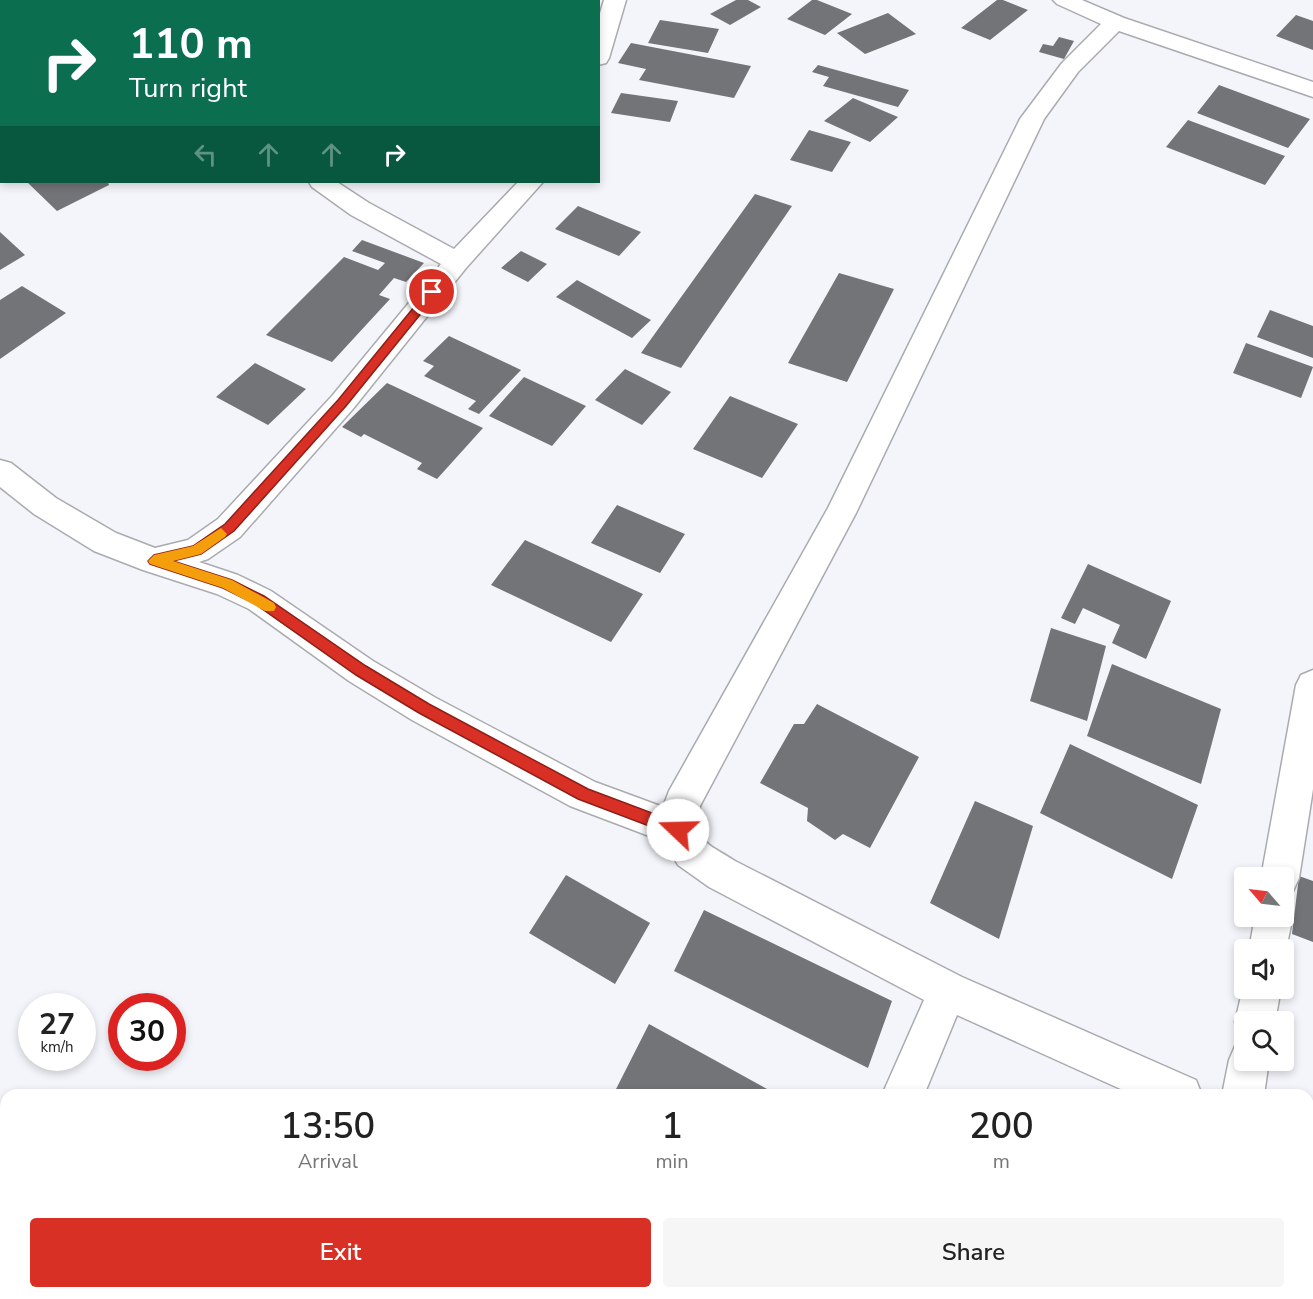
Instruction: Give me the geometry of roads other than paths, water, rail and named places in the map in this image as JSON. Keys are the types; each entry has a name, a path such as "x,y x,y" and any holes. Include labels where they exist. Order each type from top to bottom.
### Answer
{"street":[{"path":"600,51 615,0"},
{"path":"1064,0 1116,23 1313,90"},
{"path":"1116,23 1086,48 1055,84 1032,119 841,513 682,803 678,830 691,853 722,874 948,991 1168,1089"},
{"path":"322,183 368,214 457,262"},
{"path":"154,561 196,550 229,528 342,403 457,262 530,183"},
{"path":"0,471 45,506 105,542 154,561 227,584 260,600 361,671 424,709 583,794 678,830"},
{"path":"1282,867 1313,686"},
{"path":"906,1089 948,991"},
{"path":"1244,1089 1247,1071"}]}
